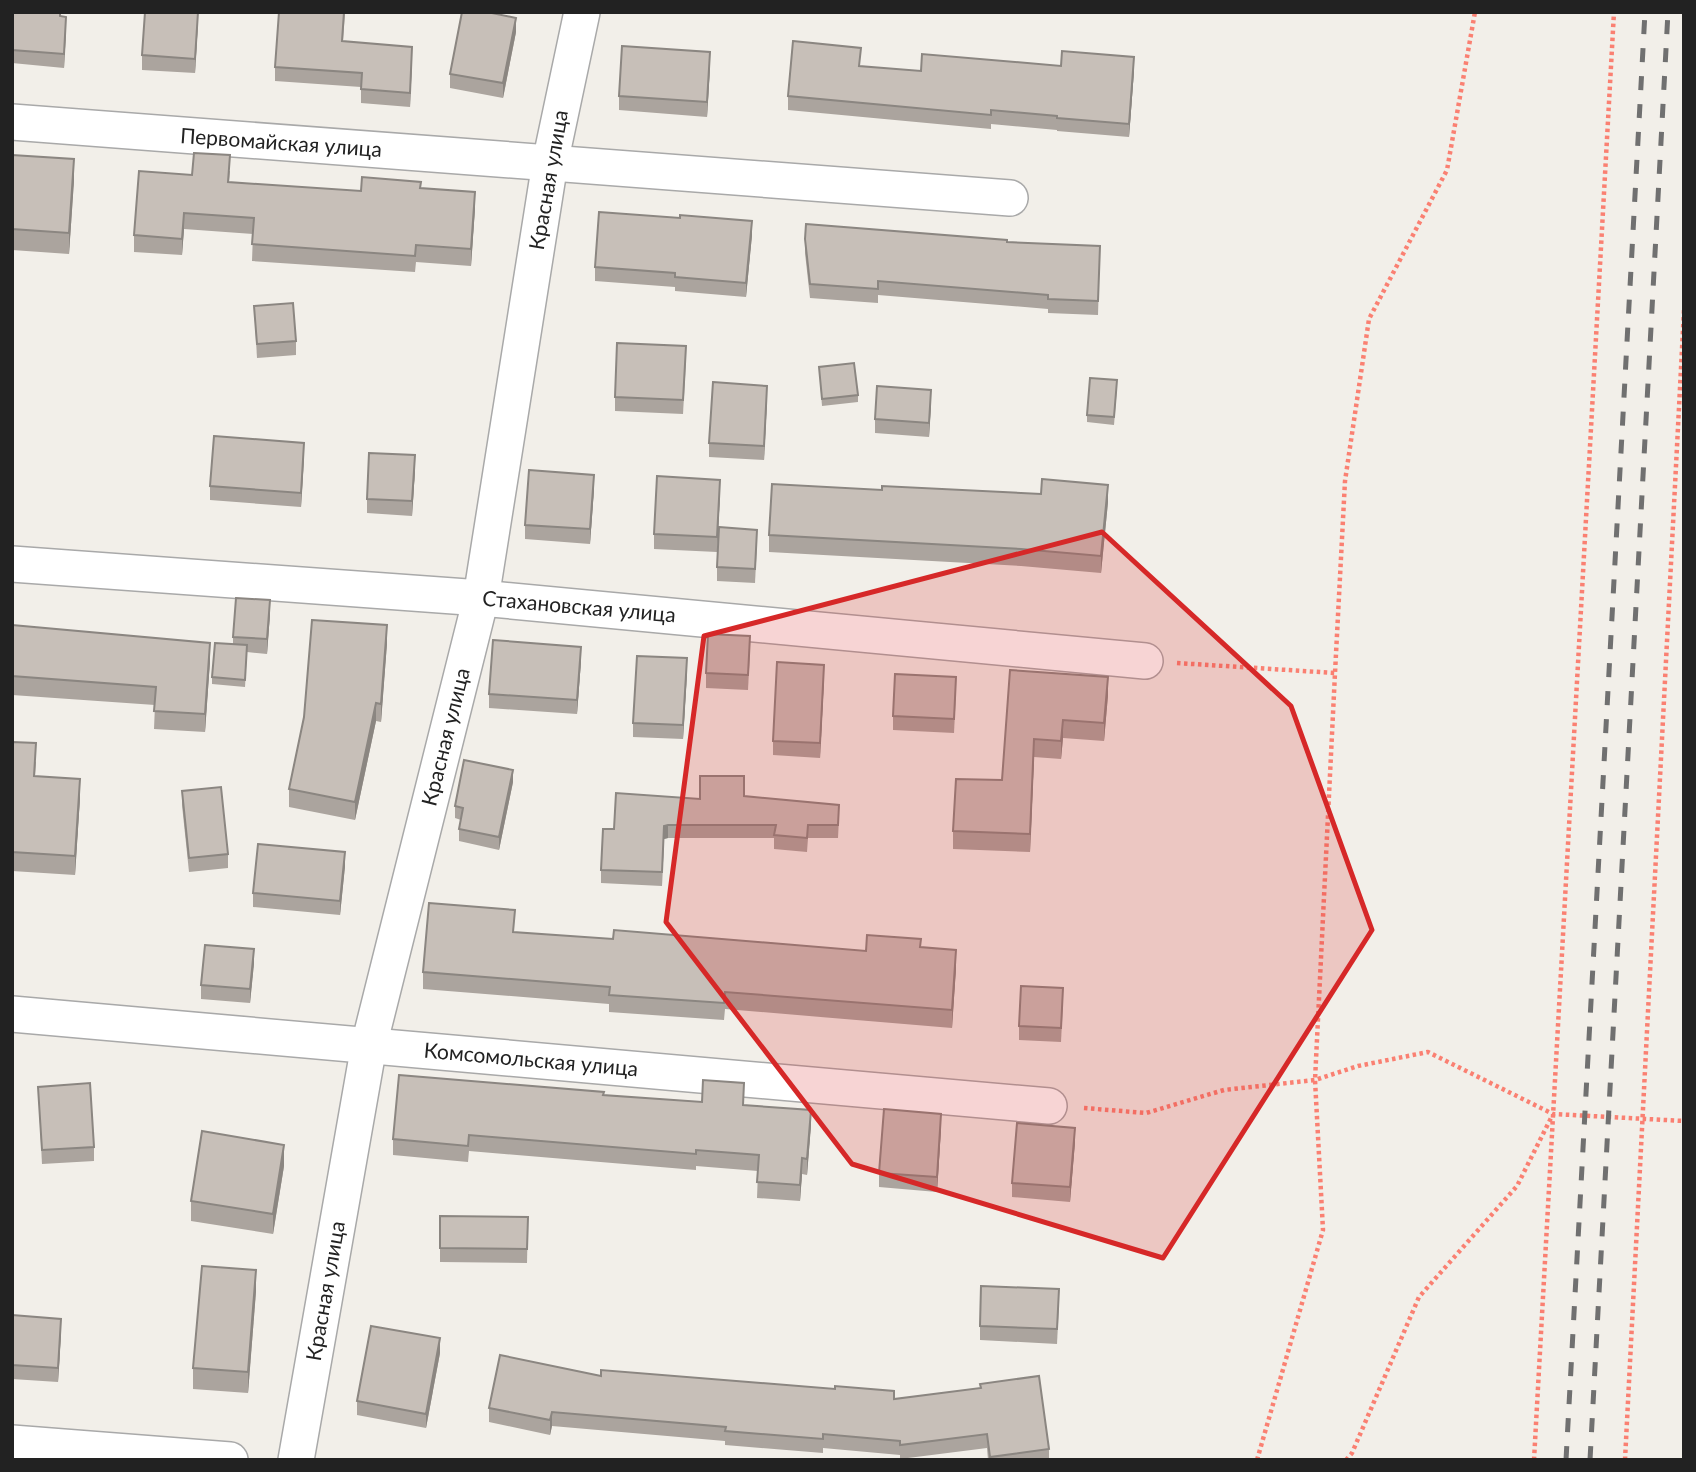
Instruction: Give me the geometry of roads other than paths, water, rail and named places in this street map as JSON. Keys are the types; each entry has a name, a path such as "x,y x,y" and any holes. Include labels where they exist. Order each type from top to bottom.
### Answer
{"street":[{"name":"Красная улица","path":"296,1460 369,1045 481,598 550,163 582,12"},
{"name":"Первомайская улица","path":"12,122 1010,198"},
{"name":"Стахановская улица","path":"12,564 481,598 1145,660"},
{"name":"Комсомольская улица","path":"12,1014 1049,1106"},
{"path":"12,1443 230,1460"}],"railway":[{"path":"1566,1460 1645,12"},
{"path":"1590,1460 1668,12"}]}
